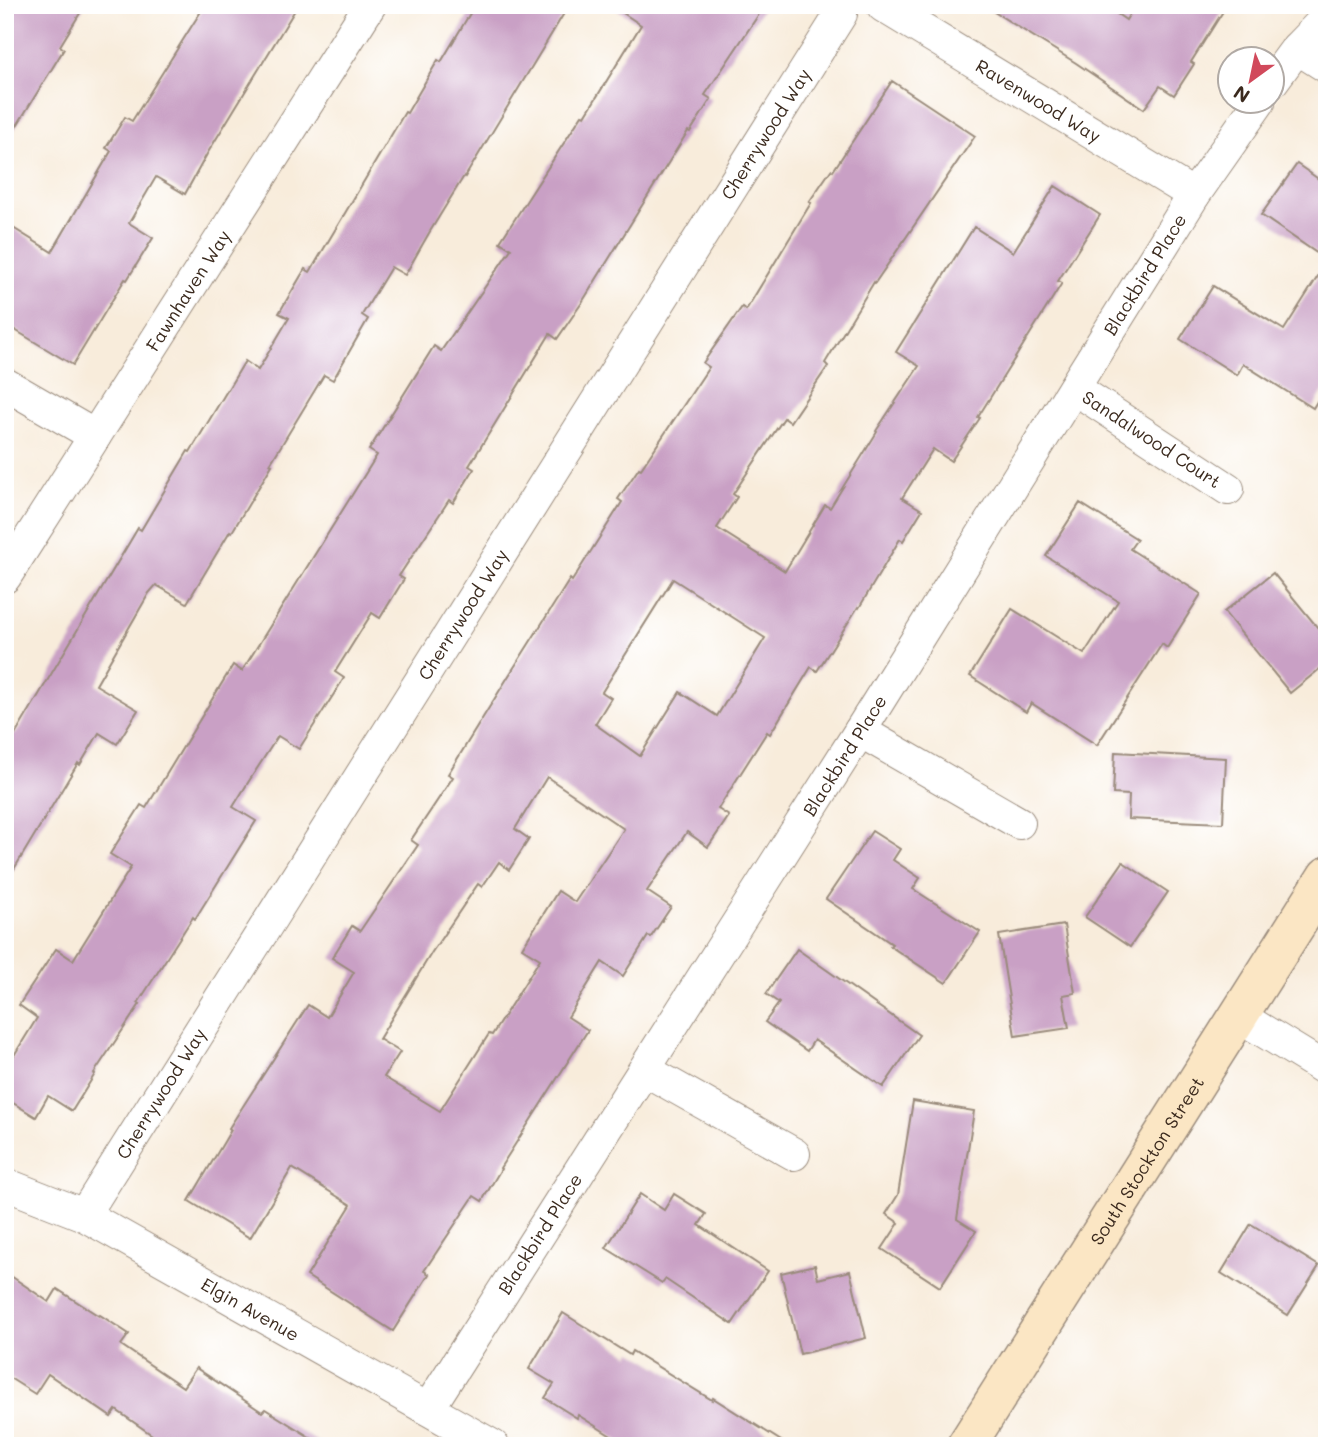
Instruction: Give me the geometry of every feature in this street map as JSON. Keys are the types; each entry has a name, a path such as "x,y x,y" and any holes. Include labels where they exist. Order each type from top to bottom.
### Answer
{"street":[{"name":"Fawnhaven Way","path":"5,577 370,5"},
{"path":"837,10 854,18 865,18 883,6"},
{"name":"Ravenwood Way","path":"883,6 1194,195"},
{"name":"Cherrywood Way","path":"84,1215 837,10"},
{"path":"1286,63 1327,17"},
{"path":"1297,48 1327,67"},
{"name":"Blackbird Place","path":"428,1409 860,731 1194,195 1249,116"},
{"path":"5,384 95,436"},
{"name":"Sandalwood Court","path":"1074,388 1228,489"},
{"path":"860,731 1019,823"},
{"name":"South Stockton Street","path":"966,1446 1327,876"},
{"path":"1239,1016 1327,1070"},
{"path":"645,1070 794,1154"},
{"name":"Elgin Avenue","path":"5,1184 84,1215 493,1446"}],"building":[{"path":"5,5 85,5 60,46 64,49 5,145"},
{"path":"205,5 298,5 185,194 156,177 129,223 153,238 73,365 5,324 5,223 52,252 111,151 106,148 125,117 132,121"},
{"path":"475,5 569,5 405,275 391,267 362,315 368,319 333,380 324,375 187,603 156,585 149,593 96,685 138,710 117,744 99,733 5,884 5,729 15,735 138,528 141,530 245,361 258,370 289,318 279,313 305,269 310,272 405,112 407,113 438,60 441,62"},
{"path":"611,5 765,5 705,95 711,99 690,132 688,131 581,304 557,339 550,334 469,466 474,469 453,503 449,500 399,576 404,579 380,618 372,613 335,672 344,678 299,749 278,736 249,781 233,807 256,821 195,919 193,917 138,1003 140,1004 72,1111 48,1096 36,1117 5,1098 5,1070 37,1018 19,1005 56,949 73,960 131,867 110,854 141,805 146,808 233,665 242,671 377,455 369,450 434,346 441,351 511,249 500,242 582,115 585,116 641,25"},
{"path":"983,5 1104,5 1126,20 1135,5 1227,5 1174,95 1160,86 1144,109"},
{"path":"892,81 975,136 874,282 825,363 828,366 790,422 784,418 733,494 737,497 717,528 785,571 825,505 830,508 919,366 896,352 974,227 1013,252 1055,186 1100,215 1058,281 1062,283 951,461 933,449 902,498 922,510 903,541 900,539 817,671 811,667 770,734 767,732 718,809 729,816 708,847 687,832 647,891 671,907 651,937 648,936 623,976 602,962 568,1017 588,1030 482,1201 474,1196 424,1271 429,1274 393,1331 307,1276 351,1205 292,1168 250,1238 189,1201 231,1130 229,1128 308,1005 327,1017 354,972 332,958 352,926 360,931 418,845 411,840 453,777 448,774 570,579 572,581 622,502 618,499 709,367 703,363 742,307 746,310 811,203 809,202 831,170 833,171","holes":["673,579 765,638 717,716 680,692 640,756 595,724 611,698 602,692","547,777 624,829 575,902 558,891 522,948 540,959 440,1111 384,1077 400,1052 379,1039 432,952 478,884 482,887 499,862 509,870 529,839 515,829"]},
{"path":"1297,164 1327,185 1327,260 1261,215"},
{"path":"1327,262 1327,385 1313,408 1243,364 1237,375 1180,339 1213,286 1284,330"},
{"path":"1080,503 1137,539 1130,549 1201,594 1167,648 1162,644 1097,745 1031,703 1026,712 970,676 1012,609 1084,654 1118,601 1046,556"},
{"path":"1273,573 1327,639 1327,663 1290,693 1224,612"},
{"path":"1115,752 1226,758 1223,823 1128,819 1129,795 1113,794"},
{"path":"872,831 900,849 893,860 920,878 913,889 980,932 946,983 826,899"},
{"path":"1123,862 1168,892 1130,947 1085,917"},
{"path":"1064,925 1075,993 1063,995 1069,1028 1015,1036 999,935"},
{"path":"797,949 919,1035 883,1087 814,1040 807,1051 765,1022 779,1003 766,994"},
{"path":"913,1101 974,1111 957,1219 976,1231 940,1287 882,1249 899,1223 886,1214 898,1195"},
{"path":"640,1194 664,1210 674,1194 706,1214 699,1225 768,1271 732,1324 665,1279 662,1283 606,1248"},
{"path":"1251,1224 1319,1266 1288,1315 1221,1273"},
{"path":"815,1265 818,1279 850,1271 866,1338 800,1354 781,1273"},
{"path":"5,1272 49,1302 57,1289 100,1315 129,1334 121,1345 183,1387 196,1368 262,1412 265,1409 324,1446 168,1446 116,1410 111,1417 48,1374 35,1394 5,1375"},
{"path":"563,1313 630,1355 632,1351 712,1400 713,1398 789,1446 627,1446 578,1415 577,1418 545,1398 554,1384 529,1369"}]}
